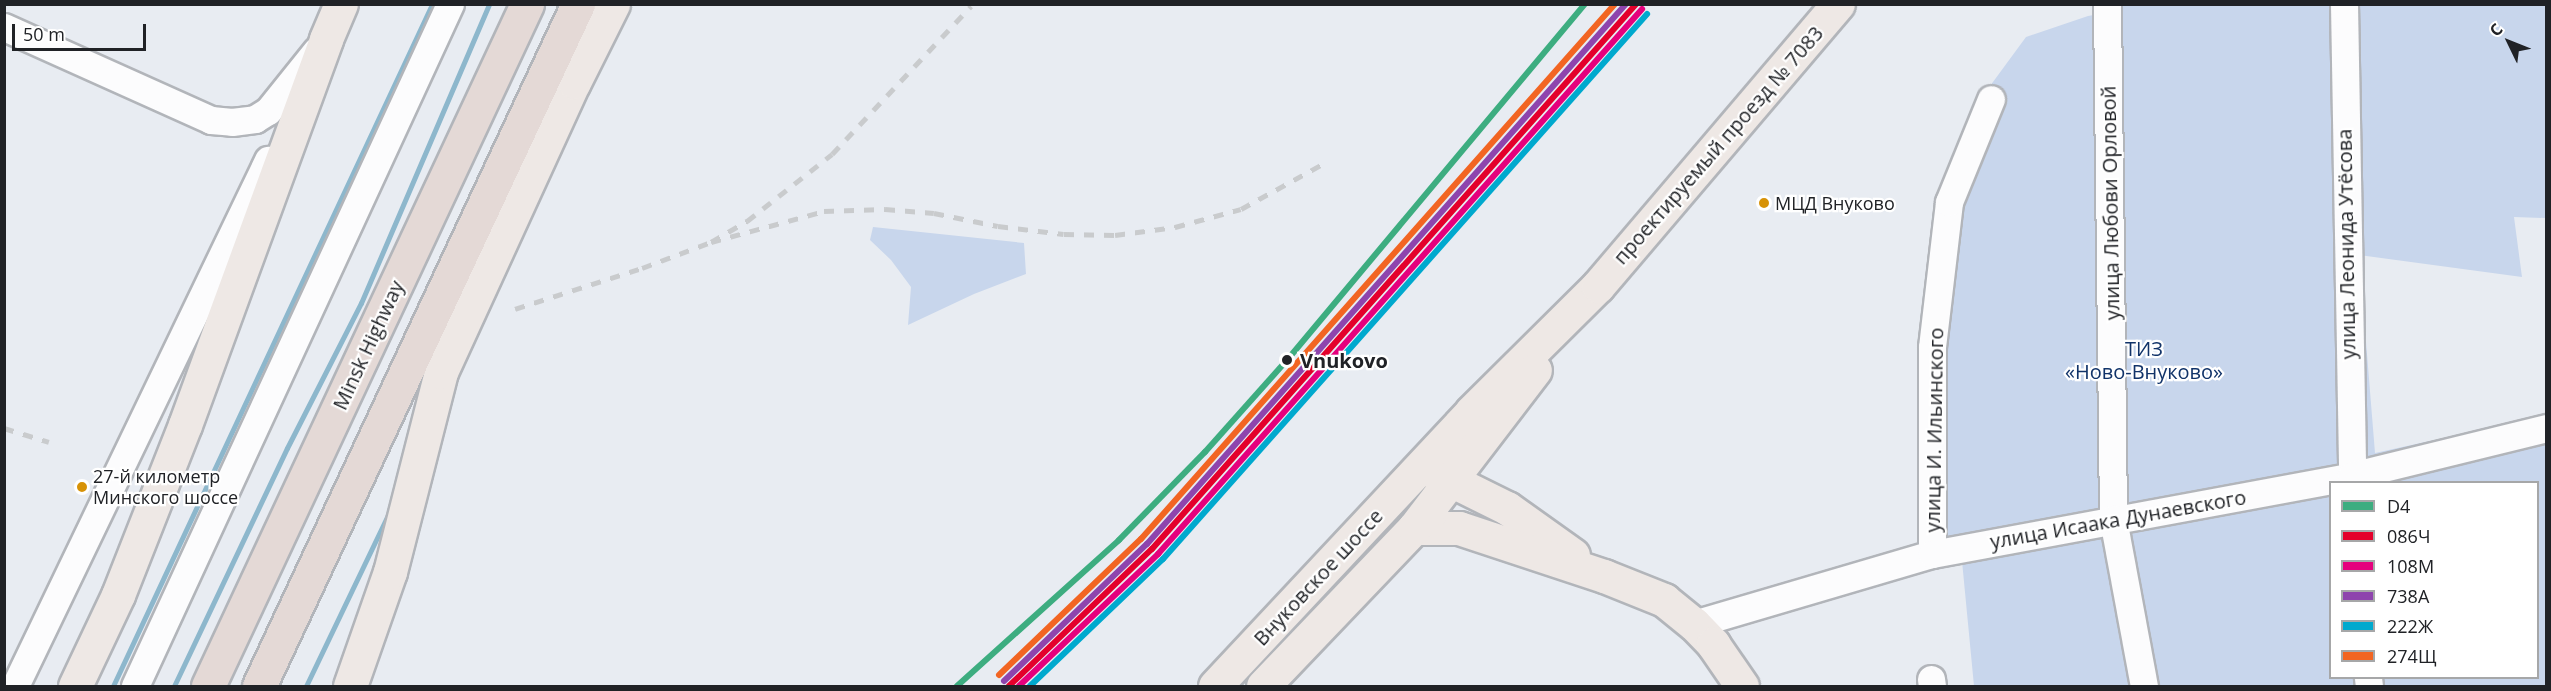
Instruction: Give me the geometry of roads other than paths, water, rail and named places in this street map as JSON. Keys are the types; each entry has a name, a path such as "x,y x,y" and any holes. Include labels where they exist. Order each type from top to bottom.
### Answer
{"highway":[{"name":"Minsk Highway","path":"208,687 527,4"},
{"path":"260,687 578,4"}],"main road":[{"path":"75,687 118,595 186,424 326,39 341,4"},
{"path":"530,106 593,4"},
{"path":"350,687 390,572 441,372 574,82 613,4"},
{"name":"проектируемый проезд № 7083","path":"1444,488 1493,428 1598,285 1838,4"},
{"name":"проектируемый проезд № 7083","path":"1421,466 1471,412 1598,285"},
{"name":"Внуковское шоссе","path":"1215,687 1421,466 1444,488 1507,508 1604,576"},
{"path":"1444,488 1459,528"},
{"name":"Внуковское шоссе","path":"1263,687 1414,528 1444,488"},
{"name":"Внуковское шоссе","path":"1414,528 1459,528 1604,576 1664,600 1694,624 1724,658 1742,687"}],"street":[{"path":"135,687 450,4"},
{"name":"улица Любови Орловой","path":"2108,4 2113,519 2144,687"},
{"name":"улица Леонида Утёсова","path":"2344,4 2351,479"},
{"path":"4,27 211,120 232,122 255,119 268,111 326,39"},
{"path":"15,687 326,39"},
{"name":"улица И. Ильинского","path":"1932,554 1932,347 1949,202 1991,99"},
{"name":"улица Исаака Дунаевского","path":"2351,479 2547,428"},
{"name":"улица Исаака Дунаевского","path":"1694,624 1932,554 2113,519 2329,483"}],"waterway":[{"path":"113,686 432,4"},
{"path":"174,686 287,448 361,303 489,4"},
{"path":"306,686 390,511"}],"railway":[{"path":"515,309 642,268 711,242 747,221 832,154 971,6"},
{"path":"711,242 824,211 885,209 934,213 998,226 1064,234 1115,235 1175,227 1241,209 1326,162"},
{"path":"4,428 49,442"}],"place":[{"name":"МЦД Внуково","path":"1764,203"},
{"name":"Vnukovo","path":"1287,360"},
{"name":"27-й километр Минского шоссе","path":"82,487"}],"park label":[{"name":"ТИЗ «Ново-Внуково»","path":"2144,360"}]}
